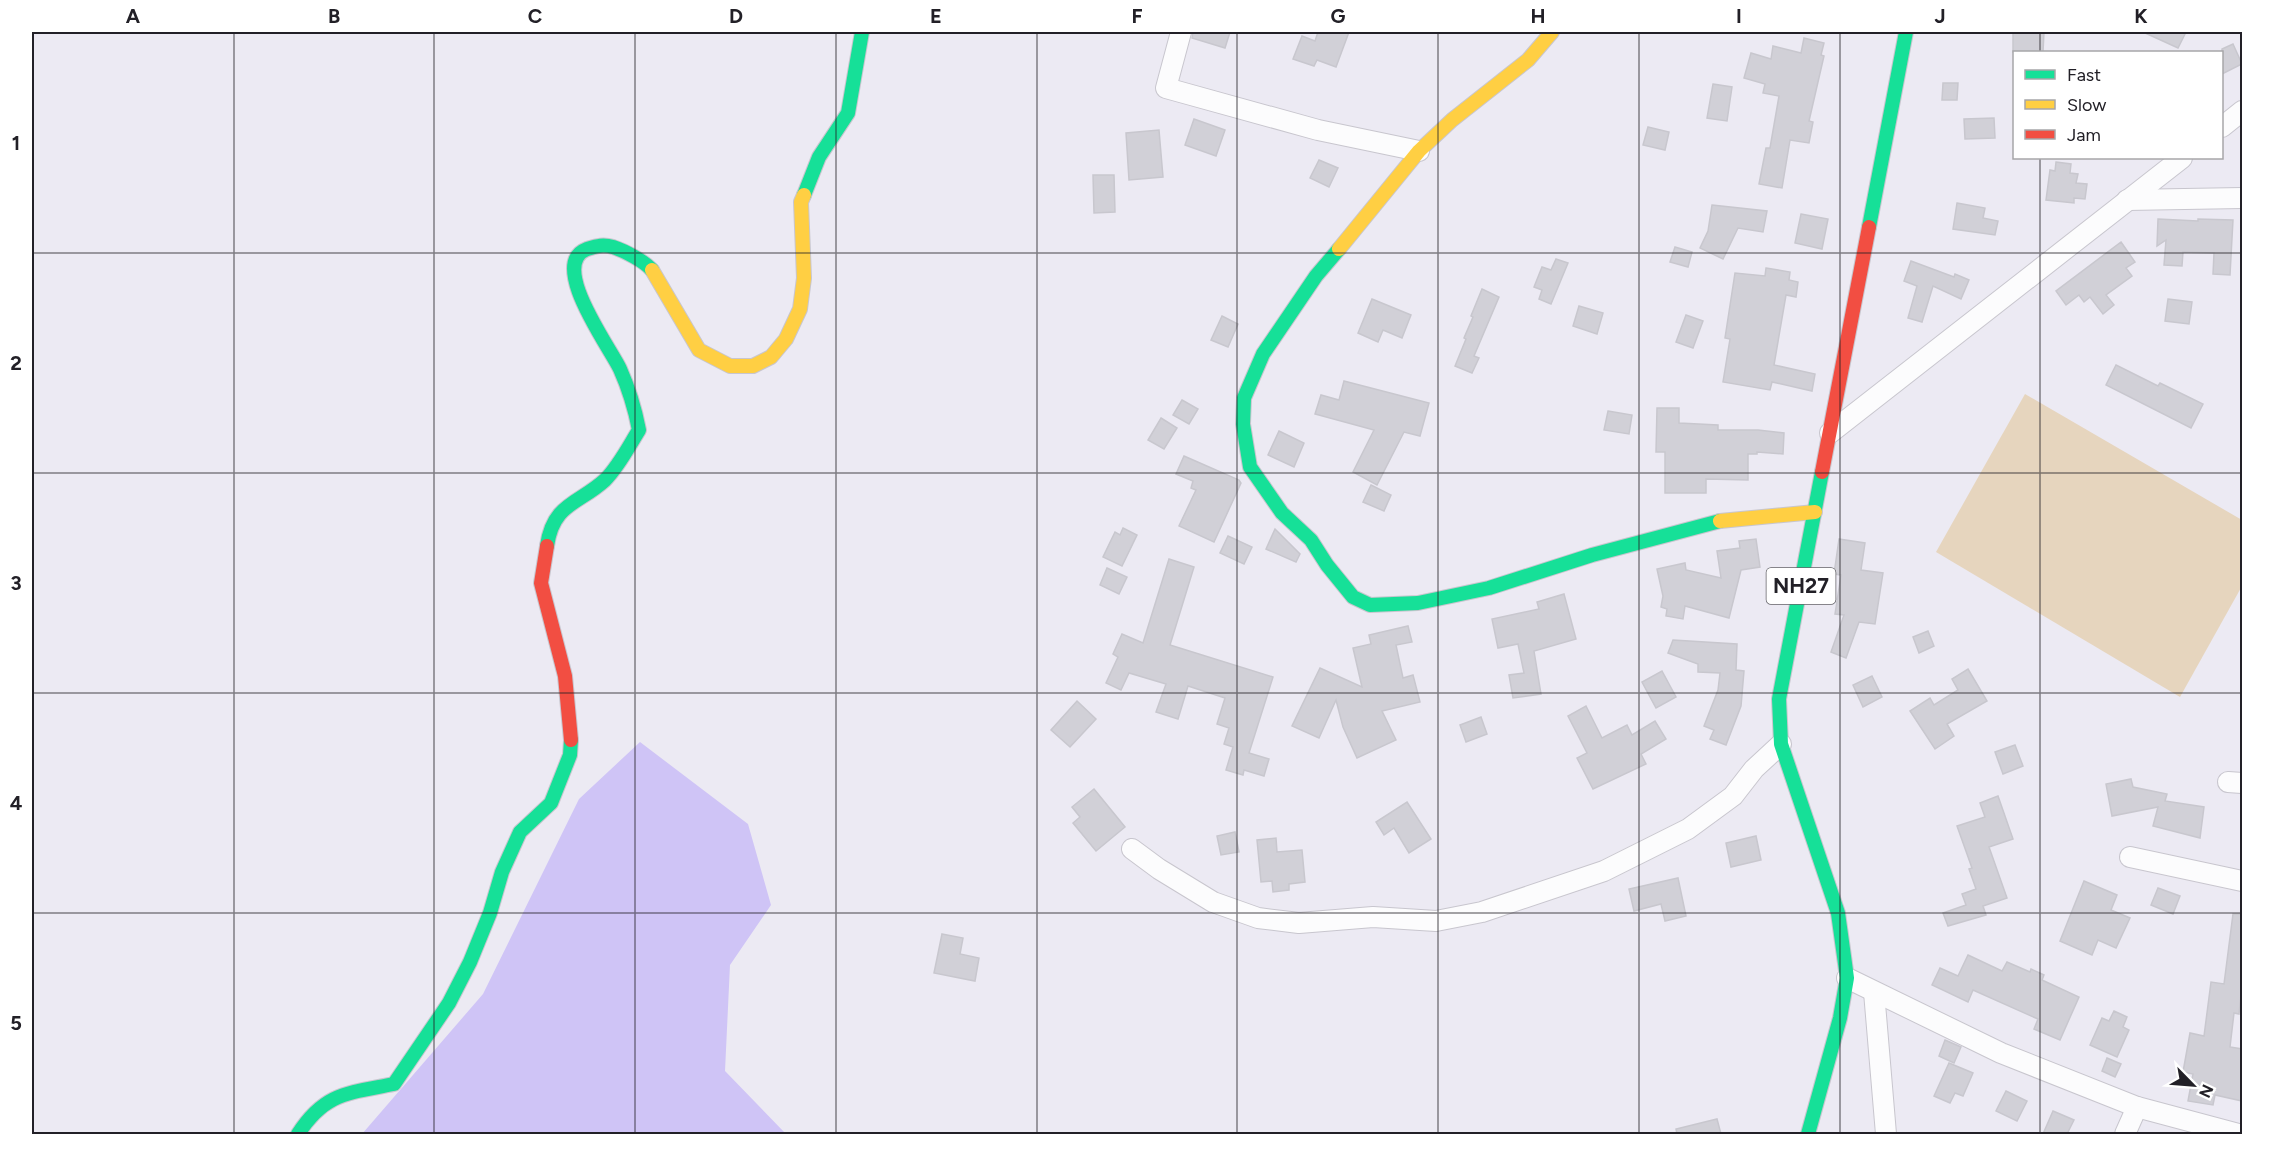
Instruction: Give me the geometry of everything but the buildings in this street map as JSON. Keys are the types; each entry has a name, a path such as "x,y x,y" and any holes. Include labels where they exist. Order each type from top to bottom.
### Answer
{"main road":[{"path":"298,1134 312,1113 327,1101 393,1084 417,1052 449,1003 470,962 490,913 502,872 520,832 551,803 570,755 572,732 565,676 541,582 549,531 565,507 605,480 639,430 634,404 624,378 583,301 573,277 573,263 580,252 602,244 616,248 651,268 699,350 730,366 753,366 771,357 786,339 800,309 804,278 801,202 819,158 848,113 858,64 861,32"},
{"path":"1552,32 1528,60 1452,120 1419,151 1316,276 1263,354 1244,398 1243,424 1250,467 1282,513 1311,540 1327,566 1353,597 1370,605 1418,603 1489,588 1592,555 1718,521 1815,512"},
{"name":"NH27","path":"1808,1134 1840,1018 1847,978 1838,913 1781,744 1779,699 1906,32"}],"street":[{"path":"1181,32 1166,88 1318,130 1419,151"},
{"path":"2223,126 2242,111"},
{"path":"1830,433 2181,159"},
{"path":"2127,200 2242,198"},
{"path":"1132,849 1159,870 1213,902 1258,918 1299,923 1373,916 1436,921 1482,912 1604,870 1688,829 1733,796 1754,769 1781,744"},
{"path":"2130,857 2242,881"},
{"path":"1847,978 2001,1053 2137,1107 2238,1134"},
{"path":"1874,992 1886,1134"},
{"path":"2125,1134 2137,1107"}],"shaded area":[{"path":"2025,394 2242,520 2242,586 2180,697 1936,552"},
{"path":"640,742 748,824 771,905 730,965 725,1071 786,1134 362,1134 483,994 579,799"}],"traffic: fast":[{"path":"804,195 819,157 848,113 862,32"},
{"path":"1869,227 1906,32"},
{"path":"547,546 550,532 561,513 605,480 639,430 620,369 594,325 577,287 574,271 577,258 587,249 609,246 634,257 652,270"},
{"path":"1339,249 1316,276 1263,354 1244,398 1243,424 1250,467 1282,513 1311,540 1327,565 1353,597 1370,605 1418,603 1489,588 1592,555 1720,521"},
{"path":"1808,1134 1840,1018 1847,978 1838,913 1781,744 1779,699 1822,472"},
{"path":"298,1134 308,1120 328,1102 351,1093 394,1084 449,1003 470,962 490,913 502,872 520,832 551,803 570,755 571,740"}],"traffic: slow":[{"path":"1339,249 1419,151 1452,120 1528,60 1552,32"},
{"path":"652,270 699,350 730,366 753,366 771,357 786,339 800,309 804,278 801,202 804,195"},
{"path":"1720,521 1815,512"}],"traffic: jam":[{"path":"1822,472 1869,227"},
{"path":"547,546 541,583 565,676 571,740"}]}
